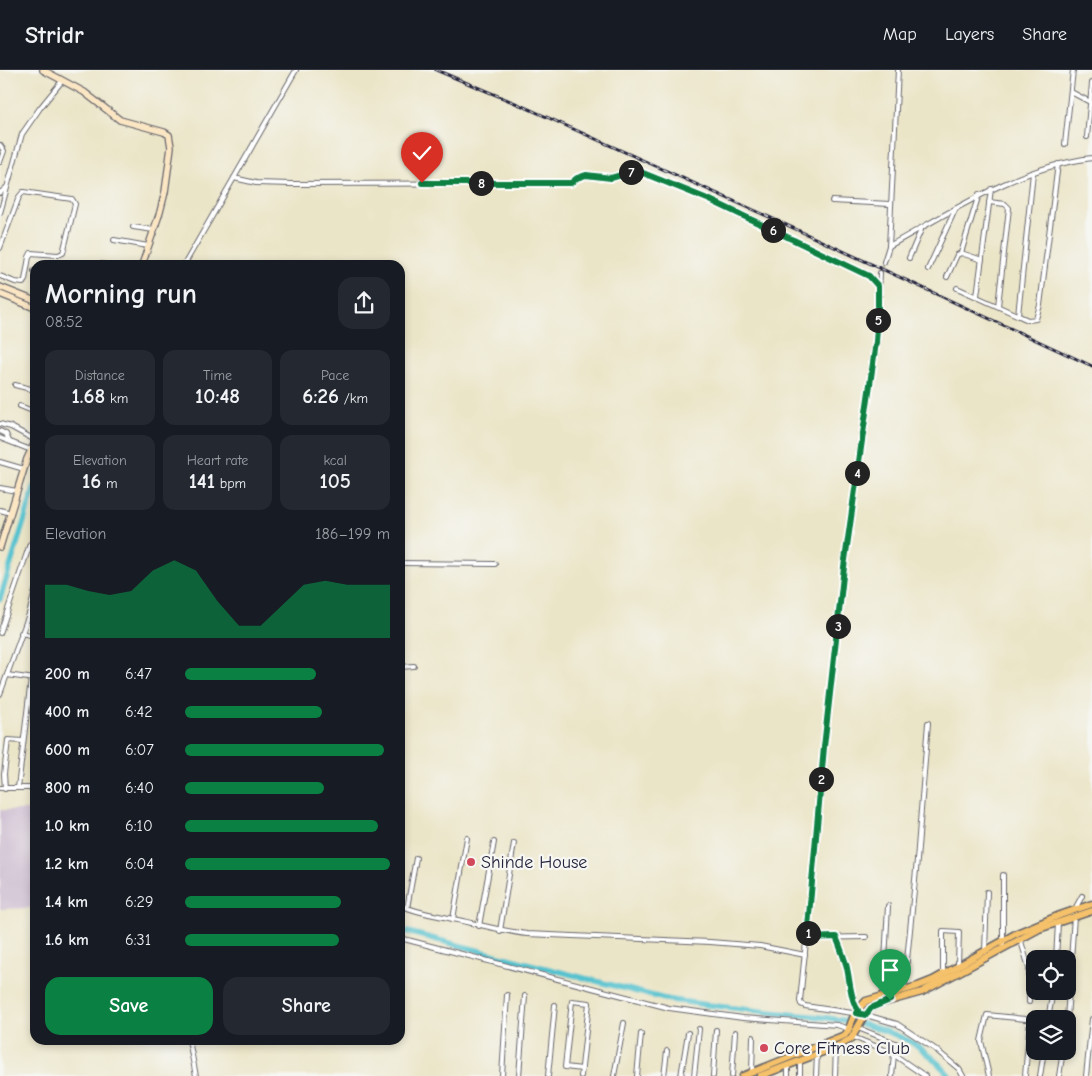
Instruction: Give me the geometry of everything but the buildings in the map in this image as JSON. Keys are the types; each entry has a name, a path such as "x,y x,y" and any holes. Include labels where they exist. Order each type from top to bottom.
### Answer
{"main road":[{"path":"760,1076 836,1047 852,1037 871,1008 904,994 985,950 1058,923 1092,904"},
{"path":"743,1076 772,1071 845,1035 856,1013 866,1001 882,996 922,992 985,958 1003,944 1038,923 1074,913 1092,911"}],"street":[{"path":"43,70 84,92 120,120 169,135 171,147 165,192 144,260"},
{"path":"187,260 296,70"},
{"path":"884,262 889,246 898,70"},
{"path":"1065,144 1073,70"},
{"path":"0,213 22,134 62,81"},
{"path":"1086,137 1092,83"},
{"path":"1071,92 1090,102"},
{"path":"0,144 4,151 0,162"},
{"path":"889,246 991,189 1058,164 1092,158"},
{"path":"957,288 1018,315 1032,320 1036,319 1038,316 1058,164"},
{"path":"234,178 256,183 290,184 571,183 577,178 586,175 611,178 638,171 710,200 839,261 871,277 878,286"},
{"path":"1018,315 1033,173"},
{"path":"5,196 0,194 6,187"},
{"path":"977,296 991,189"},
{"path":"0,248 23,192 69,197 74,201 75,204 63,253 58,255 32,253 29,257 26,280 23,283 0,276"},
{"path":"947,277 957,254 961,253 980,194"},
{"path":"832,201 890,204"},
{"path":"989,202 1005,204 1008,208 998,306"},
{"path":"928,269 956,208"},
{"path":"132,227 154,230"},
{"path":"910,258 921,228"},
{"path":"0,230 7,232"},
{"path":"114,240 148,246"},
{"path":"961,253 982,260"},
{"path":"880,273 876,342 844,567 824,747 806,955 800,998 801,1004 856,1013 865,1017 897,1024 936,1049 963,1076"},
{"path":"0,287 30,299"},
{"path":"0,294 30,306"},
{"path":"15,385 30,389"},
{"path":"20,406 30,410"},
{"path":"0,424 30,438"},
{"path":"0,431 6,434 9,440"},
{"path":"0,438 30,450"},
{"path":"0,547 30,453"},
{"path":"0,462 24,469"},
{"path":"0,488 17,491"},
{"path":"0,510 10,512"},
{"path":"0,633 30,544"},
{"path":"405,563 495,564"},
{"path":"0,694 30,610"},
{"path":"21,633 30,635"},
{"path":"405,667 414,666"},
{"path":"7,675 30,679"},
{"path":"18,788 30,700"},
{"path":"904,994 928,723"},
{"path":"24,741 8,740 2,789 30,788"},
{"path":"453,919 467,838"},
{"path":"479,926 494,842"},
{"path":"500,931 514,843"},
{"path":"416,858 407,908 431,916 453,919 500,931 527,934 710,942 760,946 806,955"},
{"path":"1003,875 1003,944"},
{"path":"985,958 987,892"},
{"path":"1068,1010 1074,913 1082,896"},
{"path":"882,996 888,906"},
{"path":"1056,950 1058,923"},
{"path":"943,974 943,931 959,932 958,965"},
{"path":"836,937 846,963 856,1013"},
{"path":"807,938 866,937"},
{"path":"1020,938 1029,968 1029,1002"},
{"path":"405,939 669,1008 743,1018 850,1027"},
{"path":"502,1076 507,995"},
{"path":"519,1076 525,996"},
{"path":"581,1076 582,1068 590,1003 572,1001 565,1067 582,1068"},
{"path":"548,1076 555,1005"},
{"path":"989,1076 981,1041 987,1015 1026,1019"},
{"path":"1086,1076 1092,1019"},
{"path":"614,1076 624,1023"},
{"path":"858,1028 898,1044"},
{"path":"694,1076 699,1029"},
{"path":"713,1076 716,1030"},
{"path":"732,1076 735,1032"},
{"path":"680,1076 688,1033"},
{"path":"637,1076 641,1034"},
{"path":"752,1073 753,1036"},
{"path":"852,1037 894,1054 925,1076"},
{"path":"190,1045 196,1076"},
{"path":"835,1076 836,1047"},
{"path":"664,1076 667,1051"},
{"path":"816,1076 817,1054"},
{"path":"892,1076 894,1054"},
{"path":"800,1060 800,1076"},
{"path":"1025,1076 1027,1060"},
{"path":"1040,1076 1043,1060"},
{"path":"1060,1076 1062,1060"},
{"path":"788,1065 788,1076"}],"shaded area":[{"path":"0,810 30,810 30,908 0,909"}],"waterway":[{"path":"0,599 30,502"},
{"path":"405,931 665,999 829,1018 862,1024 893,1034 915,1044 950,1076"}],"tunnel":[{"path":"880,273 884,262"}],"railway":[{"path":"436,70 520,105 778,221 1092,366"}],"place":[{"name":"Shinde House","path":"471,862"},
{"name":"Core Fitness Club","path":"764,1048"}],"route":[{"path":"422,183 571,183 577,178 586,175 611,178 638,171 710,200 839,261 871,277 878,286 876,342 844,567 824,747 807,938 836,937 846,963 852,987 853,1004 858,1010 856,1013 866,1015 871,1008 890,1000"}]}
